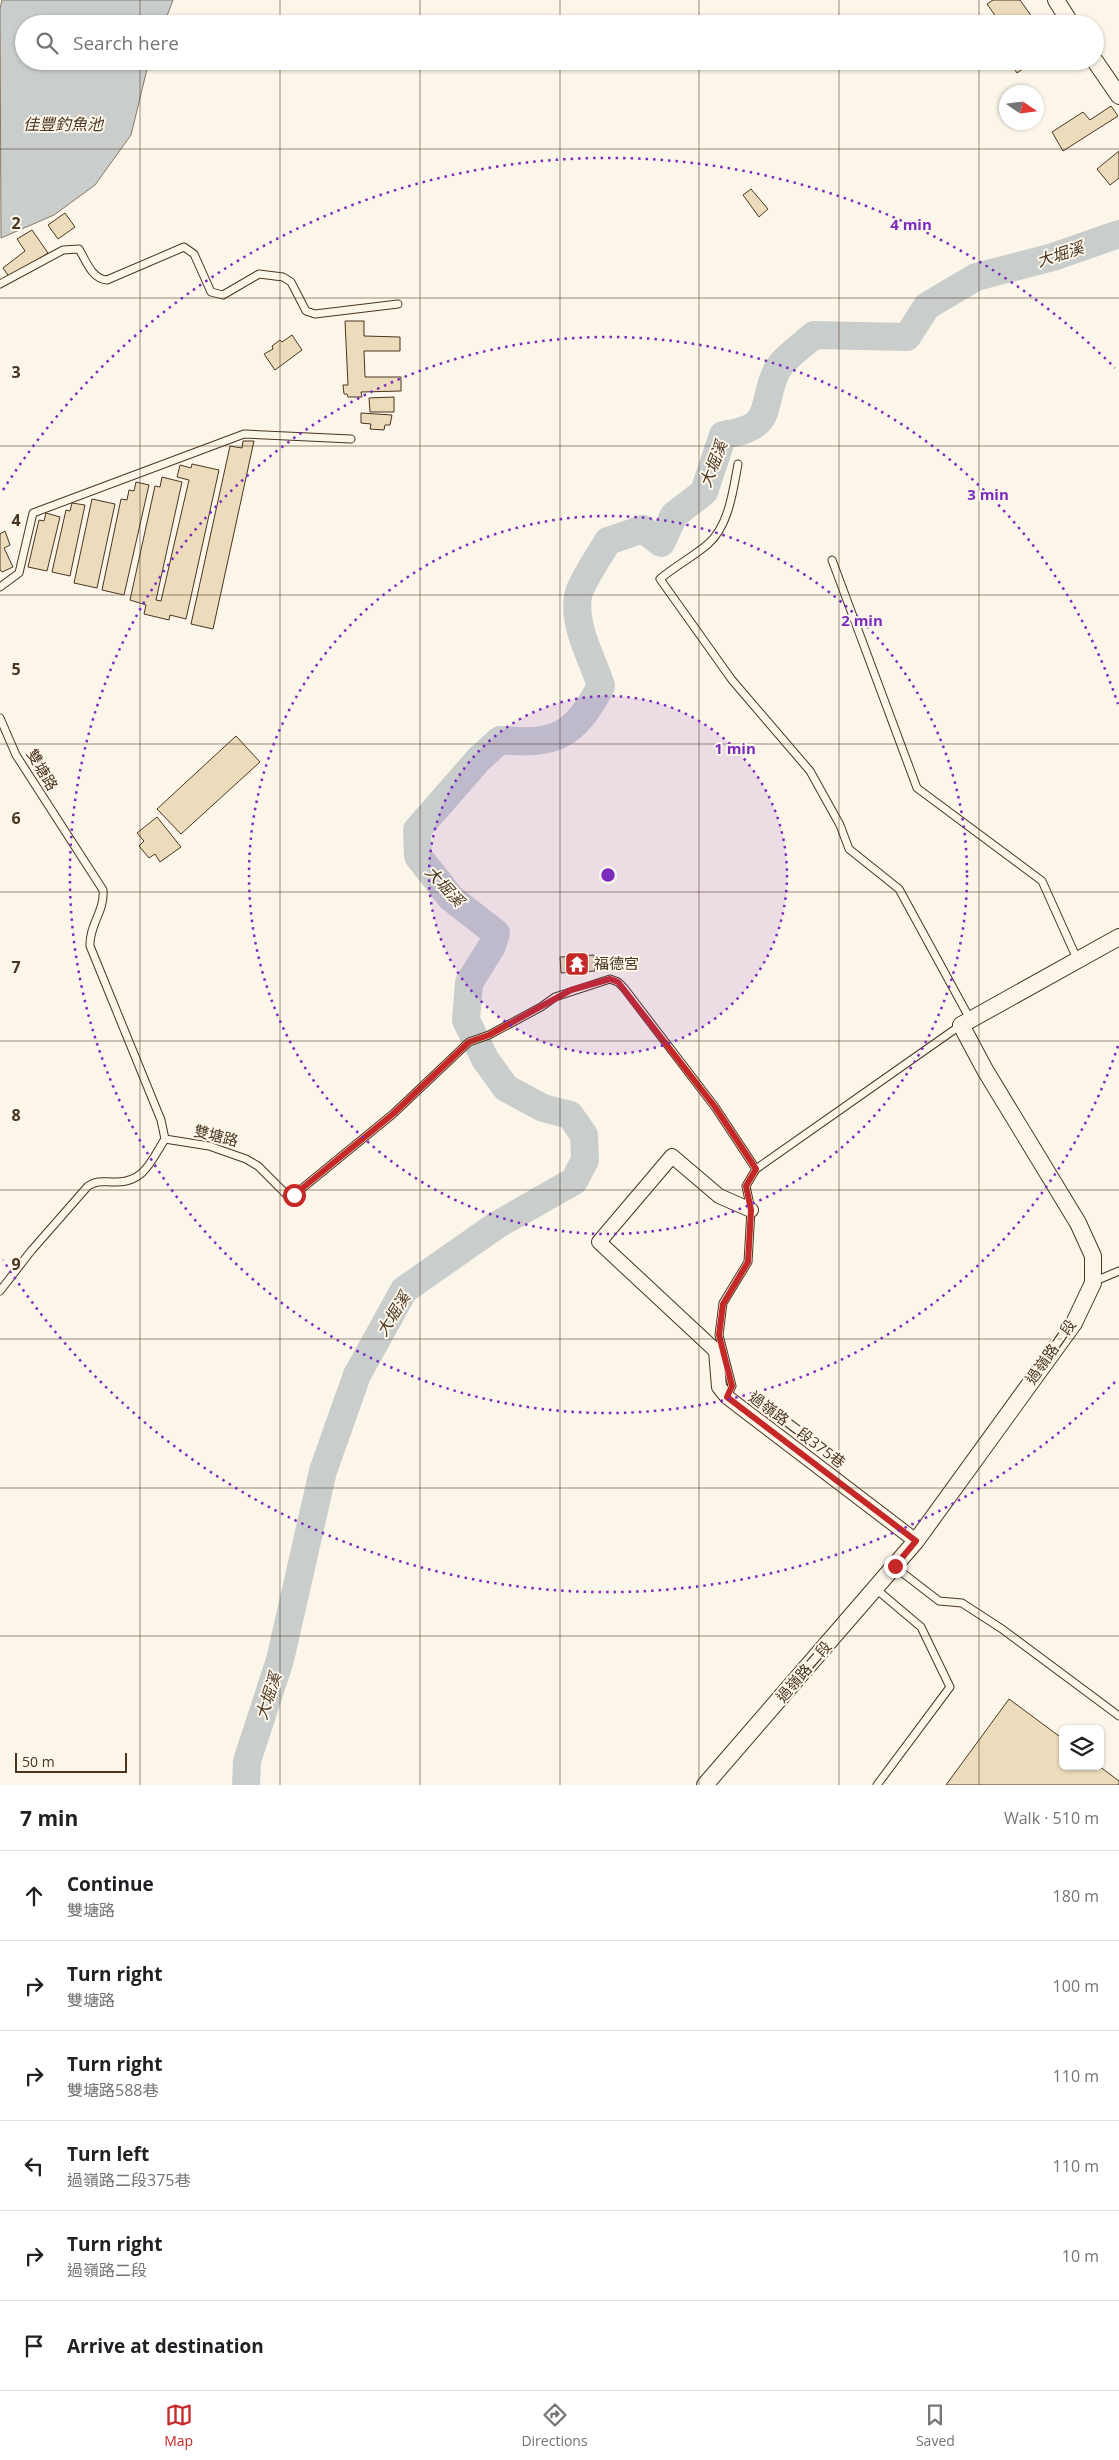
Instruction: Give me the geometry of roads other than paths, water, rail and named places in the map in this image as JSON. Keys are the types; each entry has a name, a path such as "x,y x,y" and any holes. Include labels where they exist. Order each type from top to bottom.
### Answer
{"street":[{"path":"1056,0 1065,15"},
{"path":"1101,70 1119,96"},
{"path":"966,1022 1078,962 1119,937"},
{"name":"過嶺路二段","path":"705,1785 916,1541 1074,1323 1093,1282 1093,1256 1078,1223 985,1070 966,1022"},
{"name":"過嶺路二段375巷","path":"751,1210 719,1196 672,1156 599,1242 716,1351 719,1387 727,1397 916,1541"}],"lane":[{"path":"0,284 63,250 79,249 96,276 100,280 107,280 184,247 194,254 211,292 217,295 222,295 259,274 283,277 291,282 306,311 315,314 398,304"},
{"path":"0,587 19,573 33,513 244,434 351,439"},
{"path":"727,1397 732,1386 719,1335 723,1304 748,1262 751,1210 746,1186 756,1169 966,1022 899,889 849,849 840,825 810,771 732,680 660,579 708,544 716,534 723,523 734,489 738,464"},
{"path":"832,560 917,788 1042,881 1078,962"},
{"name":"雙塘路","path":"0,718 26,770 103,890 102,909 92,926 90,946 161,1120 164,1139 230,1151 258,1166 287,1195 294,1195 393,1114 469,1042 489,1035 571,990 610,979 618,982 715,1107 756,1169"},
{"path":"0,1291 31,1251 88,1186 98,1180 126,1182 139,1177 164,1139"},
{"path":"1093,1282 1119,1271"},
{"path":"895,1566 939,1601 962,1603 1002,1629 1119,1716"},
{"path":"876,1589 921,1627 950,1687 877,1785"}],"water":[{"name":"佳豐釣魚池","path":"2,0 173,0 167,15 15,15 15,70 147,70 131,135 95,185 54,215 1,238 0,9"}],"waterway":[{"name":"大堀溪","path":"246,1785 247,1761 280,1660 323,1471 357,1375 404,1290 497,1225 574,1181 585,1160 584,1135 570,1115 543,1108 506,1088 485,1059 466,1020 469,983 492,946 496,933 451,898 418,856 417,830 479,759 500,740 536,741 550,738 562,734 582,716 601,686 584,642 577,608 578,596 591,568 608,541 643,529 661,543 674,515 704,492 723,435 752,427 759,421 764,414 777,370 784,361 814,335 907,337 927,306 976,277 1053,257 1119,234"}],"place":[{"name":"福德宮","path":"577,964"}]}
